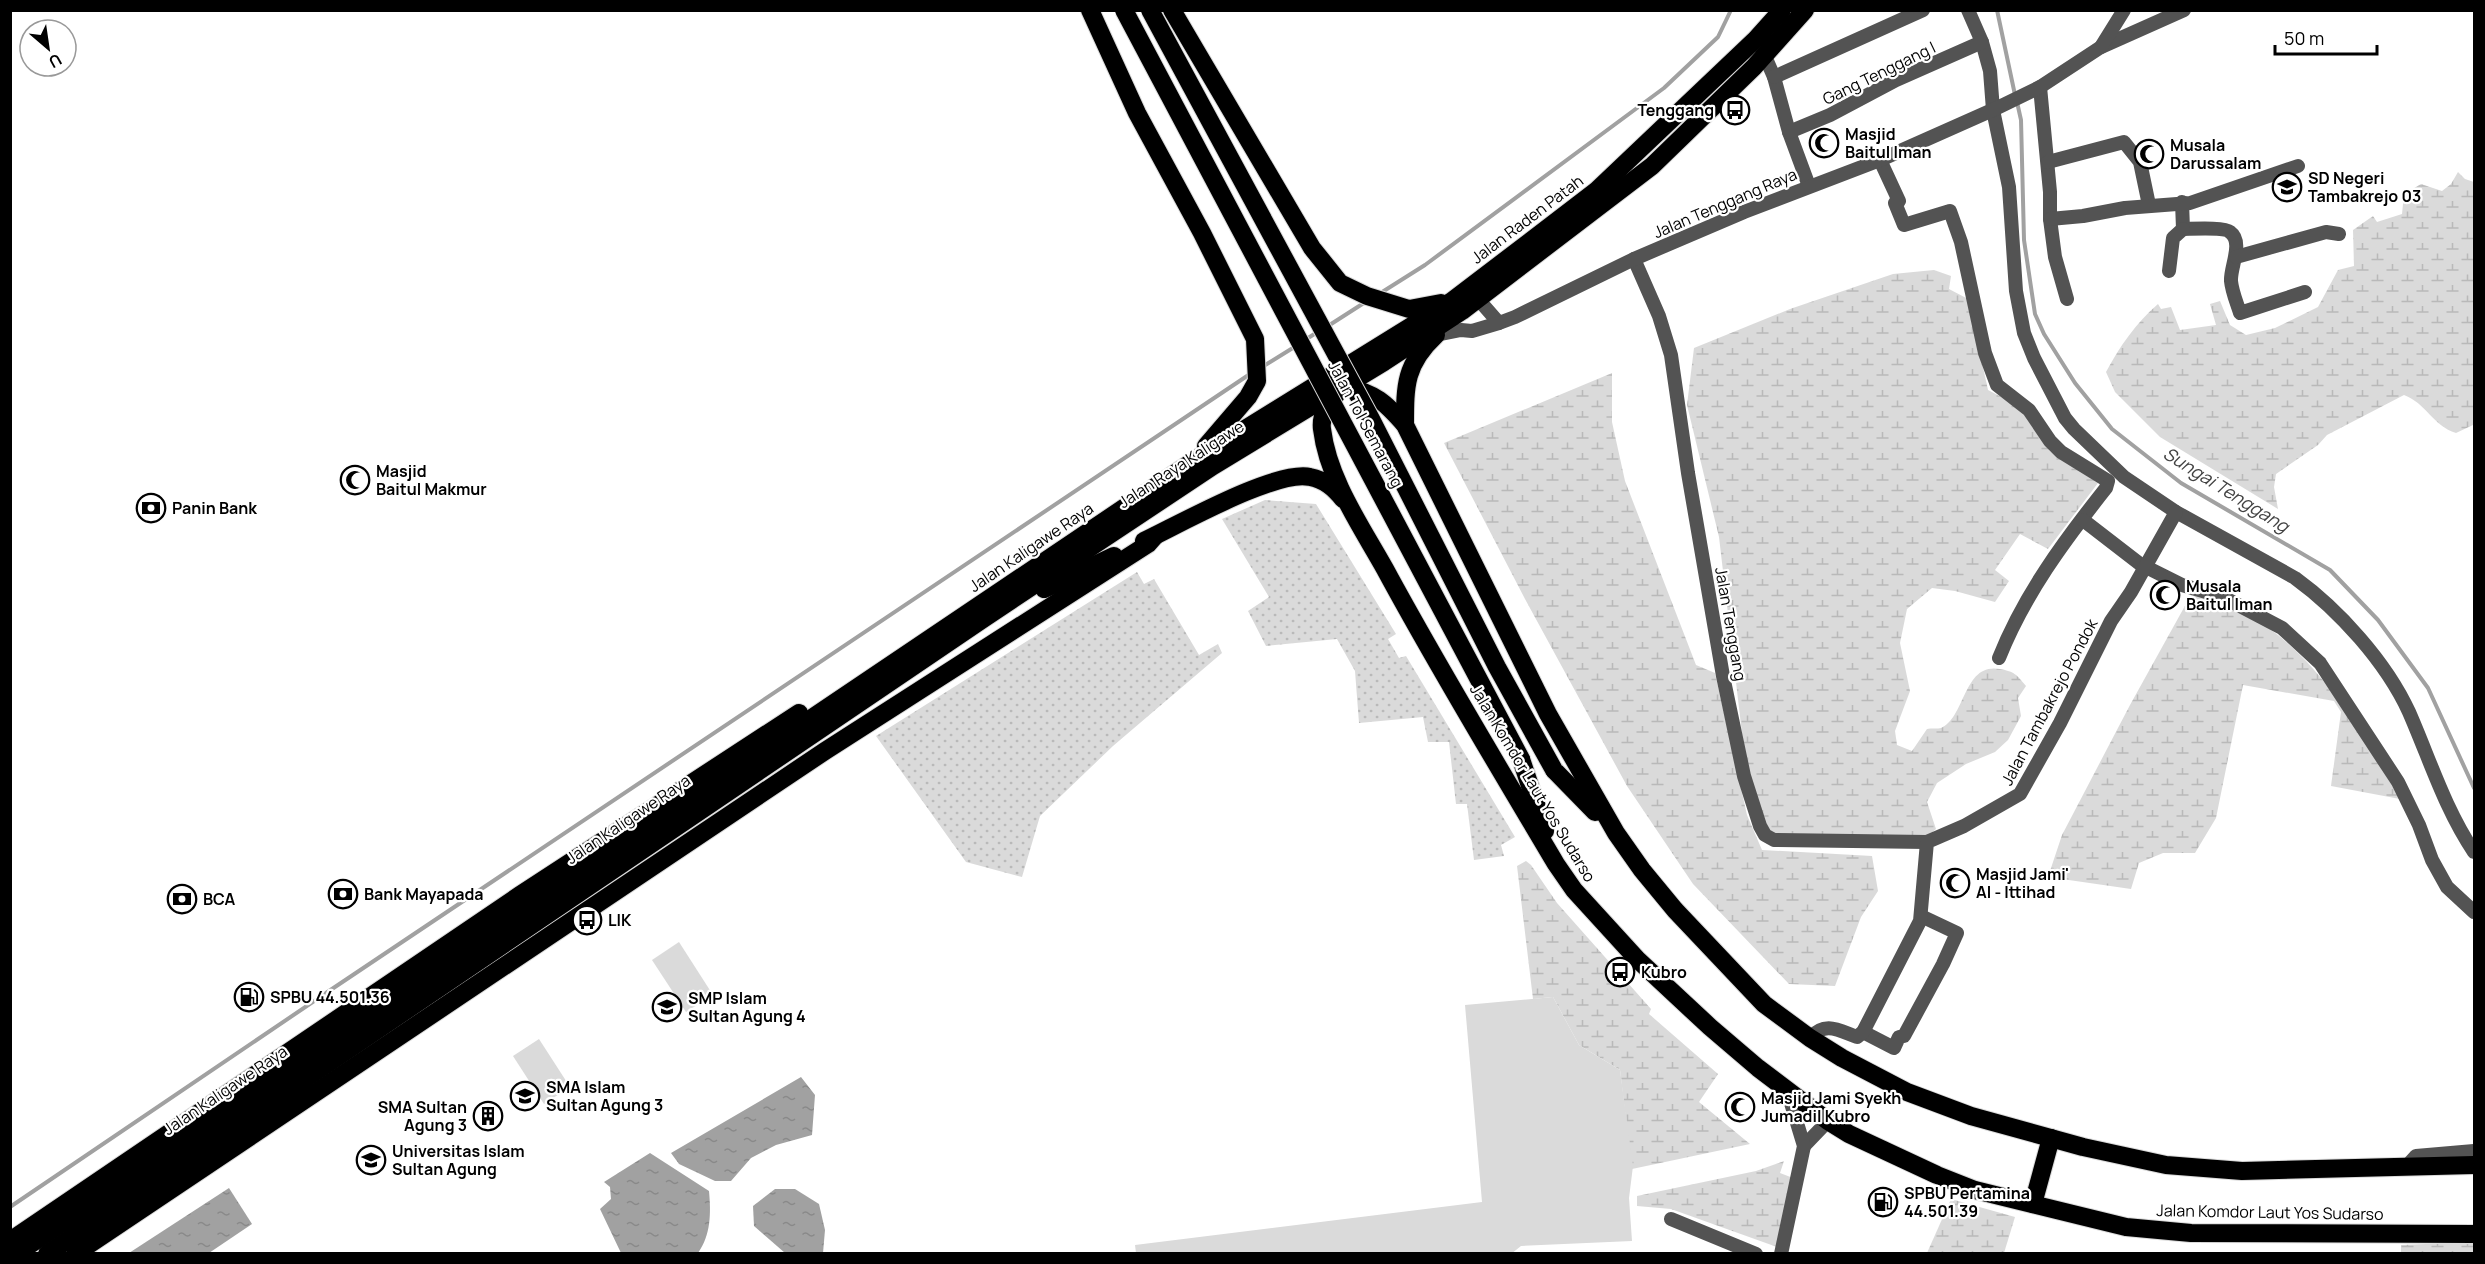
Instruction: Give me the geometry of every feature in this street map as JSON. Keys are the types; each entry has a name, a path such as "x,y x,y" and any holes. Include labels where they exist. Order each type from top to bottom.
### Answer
{"highway":[{"path":"1090,10 1137,113 1202,233 1250,328 1257,349 1257,381 1248,397 1195,460"},
{"name":"Jalan Tol Semarang","path":"1124,10 1521,759 1556,864"},
{"name":"Jalan Tol Semarang","path":"1150,10 1371,419 1497,666 1554,770 1617,833"},
{"path":"1172,10 1312,248 1340,283 1367,296 1409,309 1457,306"},
{"name":"Jalan Raden Patah","path":"1262,416 1386,341 1457,306 1478,299 1652,166 1761,47 1782,10"},
{"name":"Jalan Raden Patah","path":"1343,386 1457,306 1596,191 1805,10"},
{"path":"1405,425 1405,391 1412,364 1457,306"},
{"path":"1351,507 1328,456 1322,426 1325,410 1343,386 1386,341"},
{"path":"1262,416 1334,387 1343,386 1371,394 1388,406 1405,425 1548,714 1617,833 1642,870 1675,910 1764,1004 1842,1058 1907,1092 1971,1116 2051,1138 2166,1165 2231,1170 2475,1165"},
{"name":"Jalan Raya Kaligawe","path":"983,619 1212,465 1343,386"},
{"name":"Jalan Kaligawe Raya","path":"16,1254 1262,416"},
{"path":"983,619 1264,484 1297,476 1308,476 1327,483 1351,507"},
{"path":"10,1241 510,902 831,692 1042,550 1124,496 1167,479"},
{"name":"Jalan Komdor Laut Yos Sudarso","path":"1351,507 1417,628 1556,864 1599,919 1665,987 1718,1034 1828,1121 1849,1134 1975,1190 2126,1227 2191,1233 2475,1234"},
{"path":"75,1254 825,751 1083,587 1148,544 1155,536"},
{"name":"Jalan Kaligawe Raya","path":"47,1254 983,619"},
{"path":"2033,1204 2051,1138"}],"street":[{"path":"1774,77 1923,10"},
{"path":"1968,10 1982,42 1990,71 2009,187 2017,298 2029,350 2066,418 2074,429 2119,473 2176,512 2295,578 2310,589 2365,644 2406,706 2440,790 2475,852"},
{"path":"2101,47 2124,10"},
{"path":"2067,299 2055,257 2050,219 2048,162 2036,88 2101,47 2184,10"},
{"name":"Gang Tenggang I","path":"1789,132 1830,115 1896,80 1982,42"},
{"path":"1761,47 1774,77 1789,132 1809,186"},
{"name":"Jalan Tenggang Raya","path":"1436,335 1461,330 1472,331 1499,323 1634,260 1809,186 1880,160 1995,109 2036,88"},
{"path":"2048,162 2124,142 2140,162 2149,205"},
{"path":"1880,160 1899,201 1895,203 1904,225 1950,212 1961,242 1985,353 1997,385 2029,410 2050,441 2061,452 2108,481 2106,488 2083,520 2059,548 2028,598 1999,658"},
{"path":"2050,219 2149,205 2190,203 2298,166"},
{"path":"2182,202 2183,229"},
{"path":"2169,271 2173,238 2183,229 2230,231 2234,236 2236,257 2232,263 2231,283 2240,313 2305,292"},
{"path":"2236,257 2326,232 2339,234"},
{"name":"Jalan Tenggang","path":"1634,260 1659,316 1671,356 1723,676 1744,776 1760,826 1765,835 1774,840 1927,842"},
{"path":"1478,299 1499,323"},
{"name":"Jalan Tambakrejo Pondok","path":"1927,842 1964,826 2020,794 2079,687 2111,621 2146,566 2176,512"},
{"path":"2083,520 2146,566 2182,585 2223,597 2282,628 2320,663 2398,782 2419,825 2432,860 2448,887 2475,912"},
{"path":"1810,1038 1816,1031 1826,1027 1832,1027 1857,1037 1863,1032 1881,1001 1922,916 1927,842"},
{"path":"1863,1032 1894,1048 1899,1037 1904,1036 1943,964 1958,933 1922,916"},
{"path":"1782,1254 1804,1146 1787,1090"},
{"path":"1804,1146 1828,1121"},
{"path":"2407,1166 2416,1156 2475,1151"},
{"path":"1671,1219 1756,1254"}],"green space":[{"path":"2458,172 2465,179 2474,182 2473,425 2456,433 2448,430 2418,403 2404,395 2327,435 2318,445 2276,474 2274,487 2278,509 2160,437 2115,392 2106,372 2129,335 2158,304 2161,309 2171,307 2180,330 2216,325 2210,304 2220,301 2230,325 2246,335 2275,328 2318,307 2338,270 2354,266 2353,230 2373,216 2377,222 2402,214 2404,194 2421,184 2442,191 2451,184"},
{"path":"1934,270 1951,276 1949,289 1968,299 1988,390 2017,405 2050,451 2098,483 2048,549 2020,534 1995,570 2009,581 1995,602 1955,591 1932,588 1907,609 1900,643 1910,691 1895,731 1897,745 1912,751 1927,729 1941,728 1949,722 1972,682 1988,669 2000,669 2012,673 2026,686 2018,698 2021,716 2008,740 1995,752 1966,764 1937,783 1927,802 1936,829 1916,847 1769,836 1760,821 1743,742 1719,537 1687,405 1694,348 1790,309 1893,274"},
{"path":"1612,373 1612,422 1625,481 1696,665 1715,673 1747,815 1762,850 1872,856 1878,891 1861,917 1835,986 1789,984 1693,884 1627,786 1525,599 1444,443"},
{"path":"1265,500 1316,504 1396,634 1388,639 1399,658 1406,656 1515,837 1501,845 1504,856 1474,860 1467,804 1456,804 1449,742 1428,742 1423,717 1359,723 1355,671 1337,639 1266,646 1248,611 1269,597 1222,519"},
{"path":"1137,572 1144,584 1154,579 1199,655 1218,644 1222,653 1113,746 1040,816 1022,877 966,862 876,736"},
{"path":"2191,595 2247,616 2278,635 2297,652 2331,690 2346,711 2400,799 2331,786 2341,712 2334,701 2243,685 2216,818 2195,853 2163,853 2139,863 2131,889 2048,877 2062,835"},
{"path":"1526,861 1557,903 1651,1009 1649,1014 1718,1074 1699,1102 1750,1144 1632,1169 1620,1070 1579,1045 1553,997 1533,999 1517,866"},
{"path":"679,942 713,995 686,1012 652,960"},
{"path":"1553,997 1579,1045 1620,1070 1633,1166 1629,1198 1632,1241 1521,1246 1511,1254 1136,1253 1135,1245 1482,1202 1465,1005"},
{"path":"539,1039 570,1087 544,1104 513,1056"},
{"path":"1784,1161 1780,1173 1793,1178 1777,1247 1671,1209 1637,1206 1637,1196 1756,1171"},
{"path":"1951,1199 2015,1217 2004,1253 1927,1253"},
{"path":"2474,1242 2474,1253 2401,1254 2401,1245"}],"water":[{"path":"801,1077 815,1095 812,1135 776,1145 751,1158 731,1181 715,1181 679,1164 671,1153"},
{"path":"650,1153 709,1191 709,1224 698,1253 621,1253 600,1209 611,1199 610,1187 604,1182"},
{"path":"229,1188 252,1224 209,1253 129,1253"},
{"path":"775,1189 795,1189 819,1204 825,1230 823,1253 785,1253 754,1226 753,1206"}],"waterway":[{"path":"1379,294 1425,265 1664,88 1718,37 1731,10"},
{"name":"Sungai Tenggang","path":"1997,10 2015,95"},
{"name":"Sungai Tenggang","path":"2017,102 2021,120 2024,240 2035,314 2044,334 2075,383 2112,429 2181,483 2330,570 2378,620 2428,688 2474,788"},
{"path":"1328,326 1367,301"},
{"path":"1305,340 1319,331"},
{"path":"1262,367 1296,346"},
{"path":"10,1207 1250,374"}],"place":[{"name":"Tenggang","path":"1735,110"},
{"name":"Masjid Baitul Iman","path":"1824,143"},
{"name":"Musala Darussalam","path":"2149,154"},
{"name":"SD Negeri Tambakrejo 03","path":"2287,187"},
{"name":"Masjid Baitul Makmur","path":"355,480"},
{"name":"Panin Bank","path":"151,508"},
{"name":"Musala Baitul Iman","path":"2165,595"},
{"name":"Masjid Jami' Al - Ittihad","path":"1955,883"},
{"name":"Bank Mayapada","path":"343,894"},
{"name":"BCA","path":"182,899"},
{"name":"LIK","path":"587,920"},
{"name":"Kubro","path":"1620,972"},
{"name":"SPBU 44.501.36","path":"249,997"},
{"name":"SMP Islam Sultan Agung 4","path":"667,1007"},
{"name":"SMA Islam Sultan Agung 3","path":"525,1096"},
{"name":"Masjid Jami Syekh Jumadil Kubro","path":"1740,1107"},
{"name":"SMA Sultan Agung 3","path":"488,1116"},
{"name":"Universitas Islam Sultan Agung","path":"371,1160"},
{"name":"SPBU Pertamina 44.501.39","path":"1883,1202"}]}
